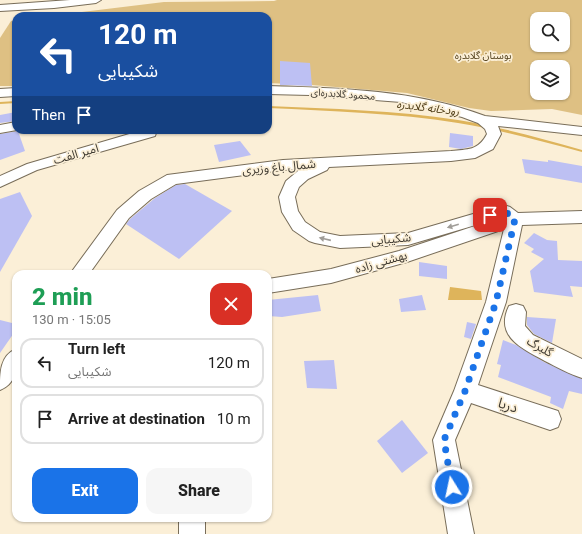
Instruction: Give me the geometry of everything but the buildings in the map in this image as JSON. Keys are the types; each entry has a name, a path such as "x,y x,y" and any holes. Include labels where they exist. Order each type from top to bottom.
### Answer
{"street":[{"path":"0,8 54,5 96,0"},
{"name":"محمود گلابدره‌ای","path":"272,90 310,91 400,98 467,114 490,127 582,131"},
{"path":"0,93 12,92"},
{"path":"0,129 12,127"},
{"name":"شمال باغ وزیری","path":"82,270 123,214 145,195 172,179 283,165 451,156 475,153 488,146 490,127"},
{"name":"امیر الفت","path":"0,182 32,167 150,134"},
{"name":"شکیبایی","path":"343,162 321,167 303,175 292,185 287,197 290,212 299,226 315,237 340,242 408,239 504,211 515,219 582,217"},
{"path":"461,534 444,440 465,391 495,305 515,219"},
{"name":"بهشتی زاده","path":"272,285 331,276 401,257 515,219"},
{"name":"گلبرگ","path":"495,305 519,312 515,329 526,341 582,369"},
{"path":"0,380 12,364"},
{"name":"دریا","path":"465,391 550,419"},
{"path":"192,522 192,534"}],"green space":[{"name":"بوستان گلابدره","path":"277,0 582,0 582,115 552,109 491,111 469,108 407,93 272,83 272,12 82,12 164,2"},
{"path":"11,21 12,86 0,86 0,38"}],"shaded area":[{"path":"450,287 481,291 482,300 448,300"}],"waterway":[{"name":"رودخانه گلابدره","path":"0,103 12,102"},
{"name":"رودخانه گلابدره","path":"272,107 376,113 440,119 494,128 582,151"}],"route":[{"path":"452,487 444,440 465,391 496,302 515,219 504,211 490,215"}]}
